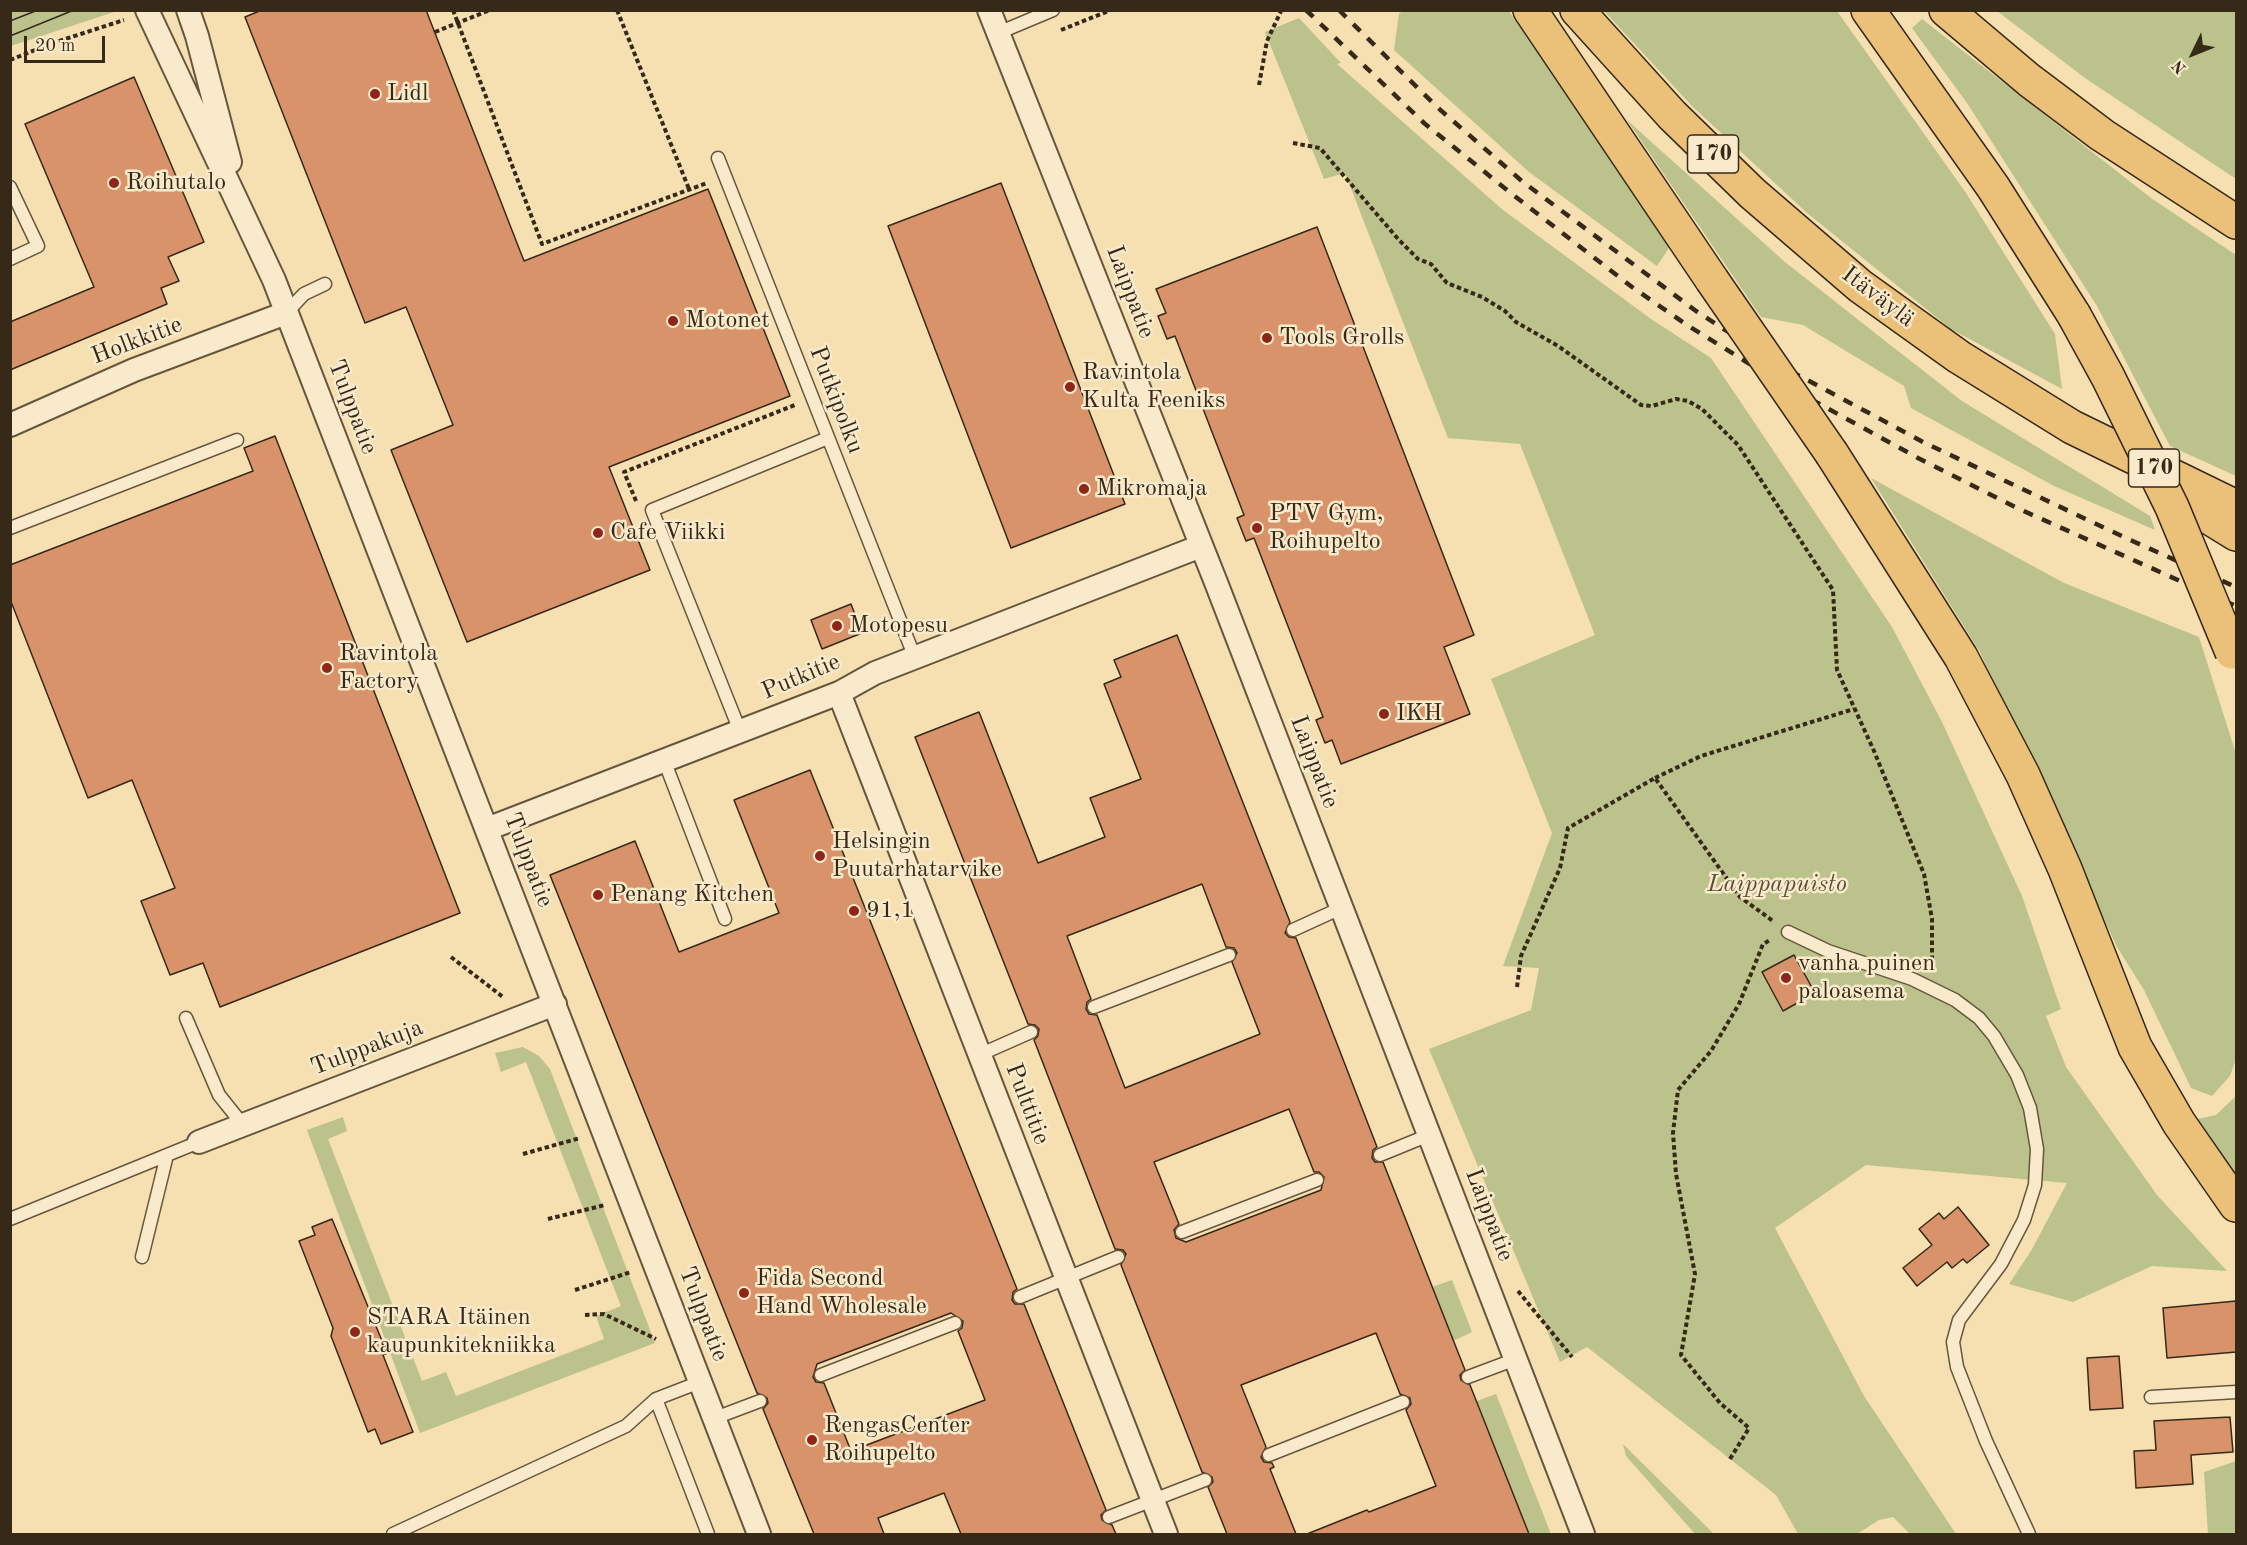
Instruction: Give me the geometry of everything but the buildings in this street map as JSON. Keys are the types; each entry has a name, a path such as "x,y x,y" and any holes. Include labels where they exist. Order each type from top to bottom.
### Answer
{"highway":[{"path":"1530,10 1832,454 1960,657 2023,775 2065,869 2135,1047 2179,1123 2236,1205"},
{"name":"Itäväylä","path":"1577,10 1664,106 1752,194 1860,286 1959,357 2072,427 2176,480 2236,507"},
{"path":"1868,10 1993,187 2074,315 2108,377 2172,507 2234,658"},
{"path":"1946,10 2029,80 2102,135 2236,222"},
{"path":"2072,427 2220,527 2236,534"}],"street":[{"name":"Tulppatie","path":"188,10 198,36 242,207"},
{"name":"Laippatie","path":"989,10 1201,546 1583,1534"},
{"name":"Tulppatie","path":"138,14 169,61 242,207 286,313 488,829 759,1534"},
{"name":"Holkkitie","path":"10,425 134,370 286,313"},
{"name":"Putkitie","path":"488,829 839,693 875,674 1201,546"},
{"name":"Pulttitie","path":"839,693 1166,1534"},
{"name":"Tulppakuja","path":"199,1142 555,1004"}],"lane":[{"path":"998,33 1053,10"},
{"name":"Putkipolku","path":"718,158 915,658"},
{"path":"10,187 38,246 10,259"},
{"path":"286,313 304,294 326,284"},
{"path":"740,731 652,510 828,438"},
{"path":"10,528 237,440"},
{"path":"664,760 724,919"},
{"path":"1293,930 1341,908"},
{"path":"1788,932 1828,951 1921,983 1956,1000 1979,1018 2007,1058 2030,1108 2037,1149 2035,1185 2024,1220 2001,1264 1959,1320 1953,1342 1957,1367 1986,1441 2029,1534"},
{"path":"1094,1007 1229,955"},
{"path":"186,1018 219,1095 243,1125"},
{"path":"979,1055 1031,1032"},
{"path":"1380,1155 1429,1135"},
{"path":"10,1219 199,1142"},
{"path":"142,1257 167,1155"},
{"path":"1182,1232 1317,1180"},
{"path":"1020,1297 1118,1257"},
{"path":"821,1375 955,1323"},
{"path":"1468,1377 1516,1359"},
{"path":"393,1534 626,1426 656,1400 700,1382"},
{"path":"2151,1398 2236,1392"},
{"path":"656,1400 708,1534"},
{"path":"715,1418 760,1401"},
{"path":"1269,1455 1403,1402"},
{"path":"1109,1517 1205,1480"}],"path":[{"path":"453,10 542,244 710,182 714,193"},
{"path":"435,32 490,10"},
{"path":"617,10 689,189"},
{"path":"1051,34 1111,10"},
{"path":"1259,85 1267,41 1280,11 1293,10"},
{"path":"10,60 138,14"},
{"path":"1293,144 1320,148 1399,240 1418,259 1431,264 1447,283 1482,297 1505,311 1516,322 1558,346 1641,405 1652,406 1676,399 1688,401 1702,410 1738,445 1833,590 1837,670 1874,751 1924,874 1932,919 1932,962 1921,983"},
{"path":"651,203 654,210"},
{"path":"637,505 624,472 798,404"},
{"path":"1517,987 1521,956 1560,868 1568,828 1655,778 1701,756 1854,709"},
{"path":"1655,778 1740,897 1788,932 1763,944 1733,1014 1711,1051 1678,1090 1673,1133 1676,1173 1695,1274 1681,1355 1720,1403 1749,1428 1730,1459"},
{"path":"451,957 503,997"},
{"path":"523,1154 580,1138"},
{"path":"548,1219 606,1205"},
{"path":"575,1290 632,1271"},
{"path":"1518,1291 1572,1357"},
{"path":"585,1315 604,1314 659,1341"}],"green space":[{"path":"11,10 117,10 117,11 11,46"},
{"path":"1406,11 1509,11 1671,245 1657,266 1529,172 1394,50 1399,13"},
{"path":"1604,11 1837,11 1966,193 2055,334 2062,389 1951,329 1807,213 1692,106"},
{"path":"1997,11 2236,11 2236,179 2085,78"},
{"name":"Laippapuisto","path":"1299,18 1341,63 1337,64 1503,210 1651,319 1711,358 1892,627 1942,722 2022,896 2061,1009 2046,1016 2066,1067 2157,1195 2227,1271 2152,1266 2073,1302 2009,1284 2031,1251 2067,1183 1866,1165 1775,1228 1864,1396 1956,1534 1910,1534 1893,1517 1879,1520 1857,1534 1798,1534 1776,1495 1587,1347 1560,1362 1429,1049 1531,1010 1539,968 1503,966 1552,833 1491,679 1595,635 1520,444 1448,438 1345,173 1324,179 1265,32"},
{"path":"1922,19 2151,198 2236,255 2236,476 2170,446 2097,306 1967,103 1912,28"},
{"path":"1627,120 1785,262 1962,401 2150,516 2155,530 2054,486 1911,408 1904,386 1803,325 1761,317"},
{"path":"1871,478 2064,583 2199,637 2236,754 2236,1059 2230,1076 2212,1096 2191,1088 2144,990 2117,947 1980,652"},
{"path":"523,1047 539,1056 550,1069 655,1343 420,1433 307,1130 343,1117 347,1131 328,1139 422,1381 446,1372 456,1396 604,1339 596,1316 621,1306 526,1062 501,1072 495,1053"},
{"path":"2236,1096 2236,1184 2193,1120 2216,1115"},
{"path":"1452,1280 1472,1332 1453,1341 1432,1287"},
{"path":"1496,1394 1551,1534 1529,1534 1477,1401"},
{"path":"1623,1444 1714,1534 1695,1534 1626,1456"},
{"path":"2236,1461 2236,1534 2208,1534 2204,1472"}],"tram line":[{"path":"10,21 38,10"},
{"path":"10,36 74,10"}],"railway":[{"path":"1306,10 1424,123 1632,287 1687,325 1774,379 1918,458 2017,508 2236,606"},
{"path":"1339,10 1437,107 1523,182 1696,311 1781,366 1925,443 2128,539 2236,587"}],"place":[{"name":"Lidl","path":"375,94"},
{"name":"Roihutalo","path":"114,183"},
{"name":"Motonet","path":"673,321"},
{"name":"Tools Grolls","path":"1267,338"},
{"name":"Ravintola Kulta Feeniks","path":"1070,387"},
{"name":"Mikromaja","path":"1084,489"},
{"name":"PTV Gym, Roihupelto","path":"1257,528"},
{"name":"Cafe Viikki","path":"598,533"},
{"name":"Motopesu","path":"837,626"},
{"name":"Ravintola Factory","path":"327,668"},
{"name":"IKH","path":"1384,714"},
{"name":"Helsingin Puutarhatarvike","path":"820,856"},
{"name":"Penang Kitchen","path":"598,895"},
{"name":"91,1","path":"854,911"},
{"name":"vanha puinen paloasema","path":"1786,978"},
{"name":"Fida Second Hand Wholesale","path":"744,1293"},
{"name":"STARA Itäinen kaupunkitekniikka","path":"355,1332"},
{"name":"RengasCenter Roihupelto","path":"812,1440"}]}
